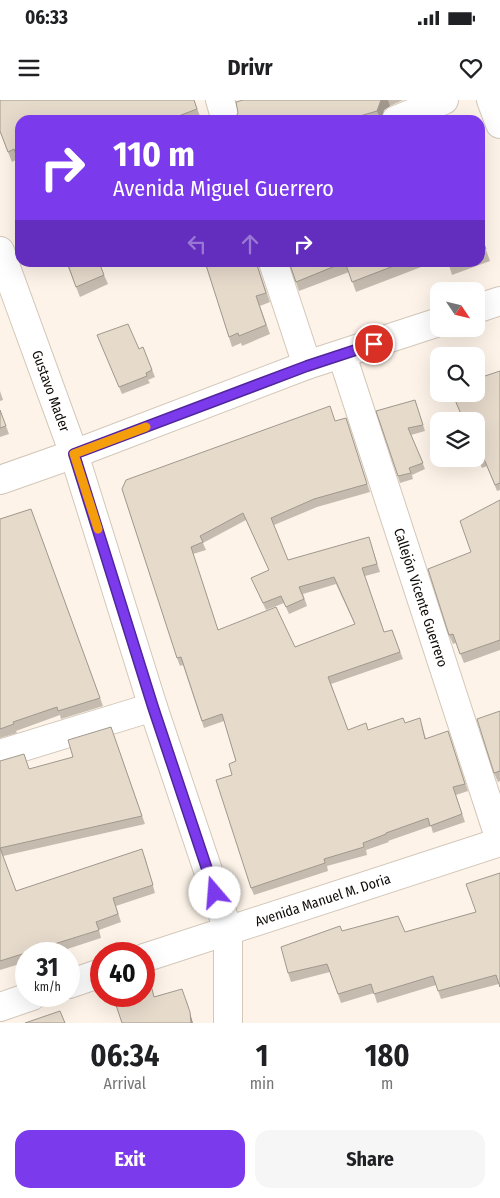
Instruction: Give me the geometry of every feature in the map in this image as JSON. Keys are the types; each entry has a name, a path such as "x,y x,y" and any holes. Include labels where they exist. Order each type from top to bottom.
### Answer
{"street":[{"path":"220,100 224,115"},
{"path":"408,115 444,100"},
{"path":"491,100 500,124"},
{"name":"Gustavo Mader","path":"0,251 74,454 153,707 228,930 228,1023"},
{"path":"275,267 307,366"},
{"path":"485,306 500,301"},
{"path":"0,480 307,366 430,325"},
{"name":"Callejón Vicente Guerrero","path":"342,355 500,841"},
{"path":"0,754 153,707"},
{"name":"Avenida Manuel M. Doria","path":"155,954 500,841"},
{"path":"0,1007 15,1002"}],"building":[{"path":"0,100 194,100 197,109 181,115 15,115 15,152 14,149 8,152 0,131"},
{"path":"243,100 381,100 377,111 363,115 237,115 236,102"},
{"path":"69,267 101,267 104,275 76,287"},
{"path":"207,267 258,267 266,293 256,296 266,325 239,336 238,333 229,337"},
{"path":"291,267 333,267 296,282"},
{"path":"347,267 391,267 352,282"},
{"path":"128,324 139,349 143,347 152,370 146,373 147,376 119,387 97,335"},
{"path":"500,371 500,483 495,485 485,461 485,412 460,412 456,402 485,402 485,376"},
{"path":"415,400 423,425 408,428 423,463 409,468 411,473 398,476 376,411"},
{"path":"330,406 335,421 346,418 367,484 314,499 271,518 288,560 369,537 377,564 362,568 384,632 392,630 400,652 328,677 348,730 366,723 368,730 403,718 405,723 420,718 425,739 448,731 465,784 453,787 462,814 430,826 428,818 363,843 364,847 324,859 325,863 251,888 216,780 232,775 229,764 236,761 222,714 202,721 181,657 177,658 122,489 126,480","holes":["243,513 269,570 251,578 263,603 281,596 286,607 304,599 299,587 334,577 355,624 295,647 276,607 218,630 191,547 203,542 200,536"]},
{"path":"0,410 6,426 0,428"},
{"path":"500,500 500,640 460,654 453,634 449,635 428,569 471,552 460,521"},
{"path":"31,509 100,698 58,711 57,707 13,722 14,724 0,729 0,519"},
{"path":"500,711 500,771 494,773 477,719"},
{"path":"111,727 142,816 0,848 0,761 24,754 29,769 73,757 68,740"},
{"path":"0,848 16,891 142,849 153,885 113,898 118,914 96,922 99,930 61,942 15,942 15,956 0,961"},
{"path":"500,873 500,987 496,975 438,991 433,976 374,994 371,984 338,994 327,964 288,973 281,947 340,926 342,931 398,916 405,932 476,912 466,884"},
{"path":"182,989 190,1012 191,1023 122,1023 117,1007 155,1007 155,997"},
{"path":"60,1011 65,1023 25,1023"}],"slow traffic":[{"path":"98,529 74,454 146,427"}],"route":[{"path":"215,893 153,707 74,454 307,366 374,344"}]}
